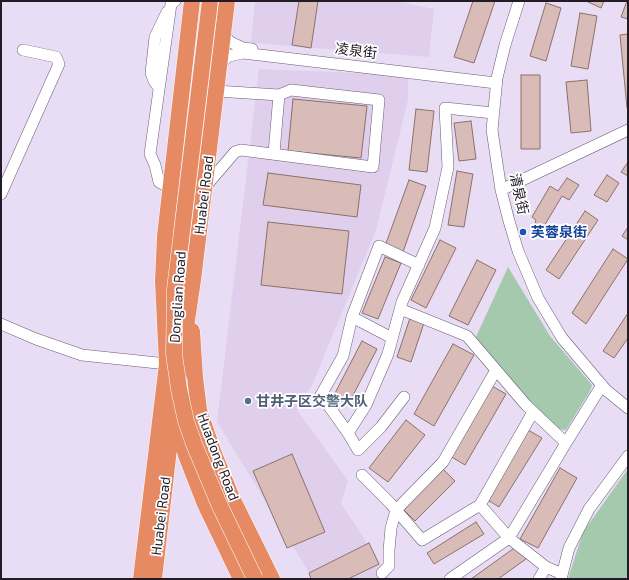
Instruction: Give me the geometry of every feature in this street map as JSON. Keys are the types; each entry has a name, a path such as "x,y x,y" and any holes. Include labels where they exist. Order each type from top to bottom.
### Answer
{"highway":[{"name":"Huabei Road","path":"141,579 166,364 163,281 165,236 192,1"},
{"name":"Donglian Road","path":"210,1 176,289 174,354 184,414 194,444 219,504 255,579"},
{"name":"Huabei Road","path":"154,579 173,414 193,280 227,1"},
{"name":"Huadong Road","path":"193,280 192,344 199,410 226,483 272,579"},
{"name":"Huadong Road","path":"173,414 186,456 205,504 241,579"}],"street":[{"name":"清泉街","path":"519,1 496,80 492,130 501,190 518,251 538,298 562,338 602,385 628,408"},
{"path":"170,188 159,182 156,165 150,154 173,2"},
{"name":"凌泉街","path":"224,31 230,42 243,48 496,80"},
{"path":"1,194 59,64 56,57 23,50"},
{"name":"凌泉街","path":"219,68 223,60 229,56 243,53 496,80"},
{"path":"205,187 235,152 241,150 274,153 373,167 379,100 291,90 279,95 216,91"},
{"path":"274,153 279,95"},
{"path":"348,433 366,405 388,354 400,309 435,228 448,167 445,108 493,113"},
{"path":"501,190 628,130"},
{"path":"404,397 381,427 358,450 321,395 343,356 352,317 379,246 419,265"},
{"path":"400,309 467,336 533,412 566,443"},
{"path":"352,317 392,338"},
{"path":"1,324 36,339 82,355 166,364"},
{"path":"382,574 389,566 390,528 396,510 442,462 496,370"},
{"path":"450,579 510,538 602,385"},
{"path":"362,475 396,510 422,540 480,505 533,412"},
{"path":"480,505 510,538 561,577 569,548 589,509 628,456"},
{"path":"539,579 546,567"}],"shaded area":[{"path":"255,1 395,1 434,9 429,57 251,43"},
{"path":"259,69 408,75 408,100 376,230 313,383 297,410 348,481 341,503 390,579 313,579 217,422"}],"green space":[{"path":"508,267 550,336 592,385 590,391 566,430 556,429 523,396 475,339"},
{"path":"628,469 628,579 568,579 583,532"}],"building":[{"path":"299,1 318,1 311,48 292,45"},
{"path":"473,1 495,1 474,63 454,57"},
{"path":"586,1 604,1 601,8"},
{"path":"628,1 628,19 621,17"},
{"path":"546,3 561,8 546,61 530,56"},
{"path":"580,13 597,16 588,69 571,66"},
{"path":"628,34 628,107 627,108 620,35"},
{"path":"521,75 540,75 540,149 521,149"},
{"path":"587,80 591,131 571,133 566,82"},
{"path":"293,99 367,106 361,158 288,151"},
{"path":"416,109 434,111 427,172 409,170"},
{"path":"471,121 476,159 459,161 454,123"},
{"path":"628,162 628,176 621,172"},
{"path":"457,171 473,174 464,227 448,225"},
{"path":"268,173 361,185 357,217 263,205"},
{"path":"607,175 619,183 607,202 594,195"},
{"path":"567,178 579,185 569,200 562,196 543,228 535,223 536,220 532,217 550,186 558,191"},
{"path":"409,180 426,186 403,252 385,246"},
{"path":"585,211 598,220 559,279 546,270"},
{"path":"268,222 349,231 342,294 261,285"},
{"path":"628,227 628,240 622,236"},
{"path":"440,240 456,248 426,308 411,300"},
{"path":"613,249 628,259 586,324 572,313"},
{"path":"385,257 401,263 378,319 362,313"},
{"path":"477,260 496,270 468,325 449,316"},
{"path":"628,313 628,338 614,358 603,351"},
{"path":"410,318 424,323 411,362 397,357"},
{"path":"362,341 377,349 348,405 333,397"},
{"path":"453,344 474,355 434,426 414,414"},
{"path":"490,385 506,394 465,465 450,456"},
{"path":"406,420 425,435 388,482 369,468"},
{"path":"528,430 542,438 499,507 486,499"},
{"path":"292,454 325,532 287,548 253,471"},
{"path":"560,468 577,478 538,548 520,539"},
{"path":"443,469 455,481 415,521 403,509"},
{"path":"476,522 484,534 434,564 427,553"},
{"path":"369,543 379,564 348,579 311,579 309,573"},
{"path":"517,546 526,559 498,579 471,579"}],"place":[{"name":"芙蓉泉街","path":"523,232"},
{"name":"甘井子区交警大队","path":"248,401"}]}
